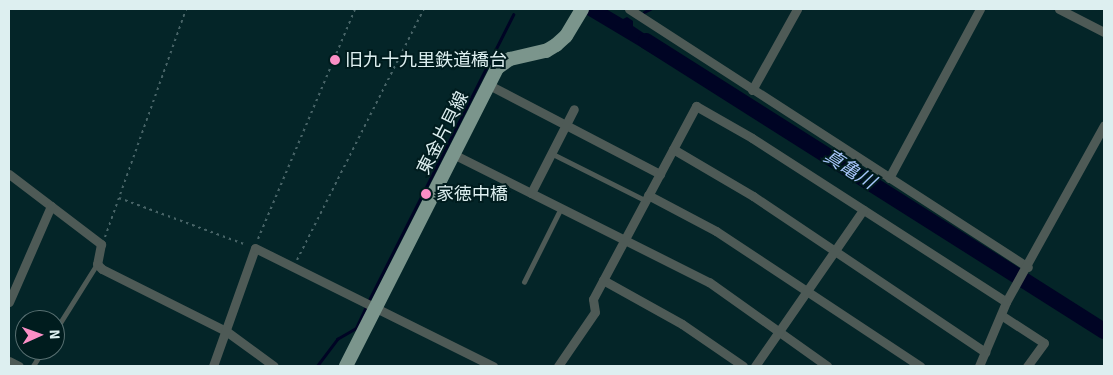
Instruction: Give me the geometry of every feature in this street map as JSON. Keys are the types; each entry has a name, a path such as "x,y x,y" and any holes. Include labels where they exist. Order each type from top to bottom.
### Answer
{"main road":[{"name":"東金片貝線","path":"346,366 370,306 454,154 489,85 504,63 546,51 556,44 566,36 580,13"}],"street":[{"path":"630,9 1026,270"},
{"path":"752,90 797,9"},
{"path":"889,178 980,9"},
{"path":"1059,9 1104,32"},
{"path":"489,85 660,174"},
{"path":"558,366 595,312 593,299 696,106 1006,302"},
{"path":"531,193 574,110"},
{"path":"979,366 1006,302 1026,270 1104,125"},
{"path":"673,149 835,250 985,352"},
{"path":"454,154 709,282 827,366"},
{"path":"9,174 101,244 97,264 226,331 274,366"},
{"path":"647,198 716,231 920,366"},
{"path":"9,302 51,206"},
{"path":"755,366 863,210"},
{"path":"213,366 255,248 493,366"},
{"path":"603,280 682,324 743,366"},
{"path":"1001,315 1044,343 1028,366"},
{"path":"9,361 19,366"}],"lane":[{"path":"552,153 647,198"},
{"path":"524,282 561,208"},
{"path":"65,315 97,264"}],"path":[{"path":"101,244 186,9"},
{"path":"119,198 255,248 355,9"},
{"path":"294,267 424,9"}],"water":[{"path":"577,9 606,9 623,19 627,17 633,21 633,26 666,48 659,58"}],"waterway":[{"path":"644,12 650,9"},
{"path":"368,302 513,15"},
{"name":"真亀川","path":"646,41 1104,331"},
{"path":"317,366 337,339 356,328 366,307"}],"place":[{"name":"旧九十九里鉄道橋台","path":"335,60"},
{"name":"家徳中橋","path":"426,194"}]}
